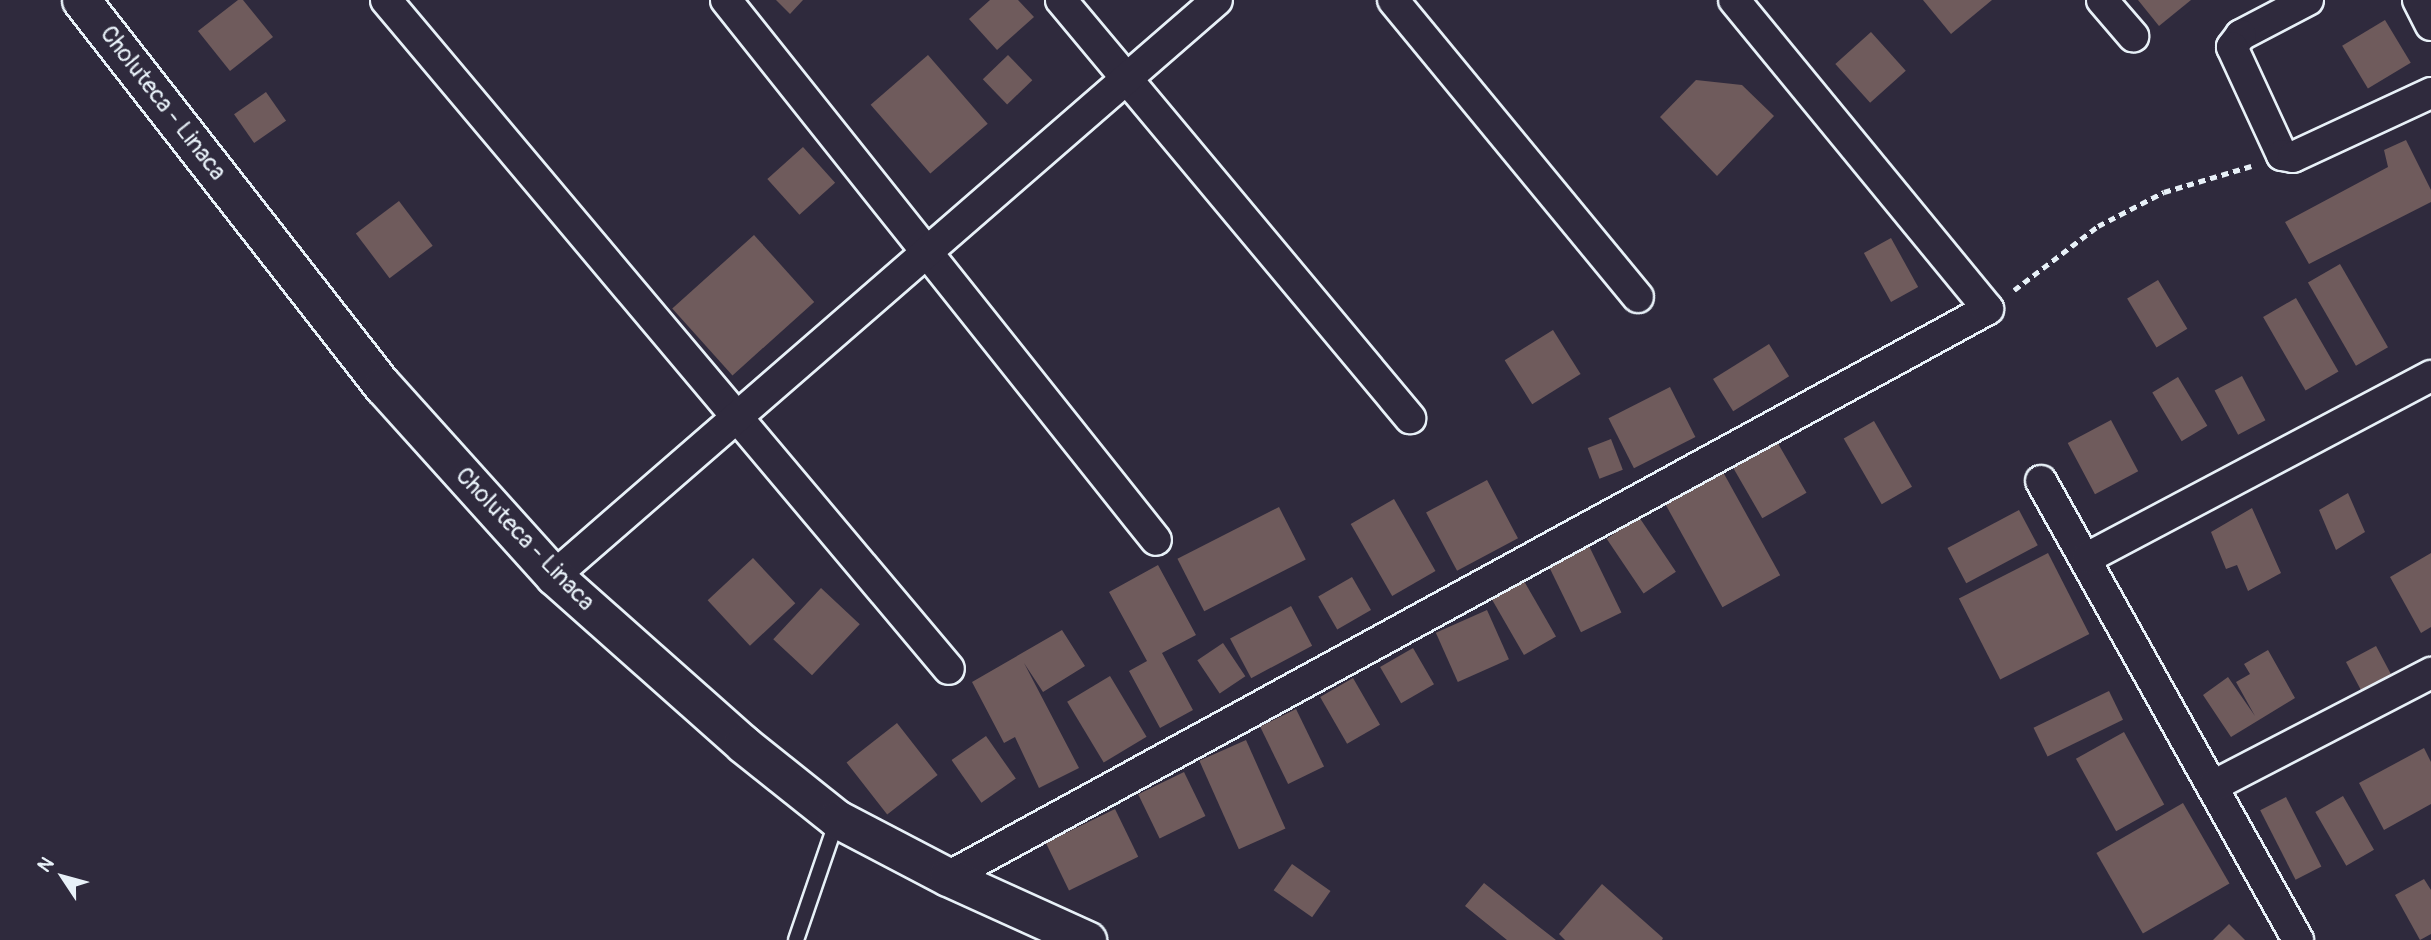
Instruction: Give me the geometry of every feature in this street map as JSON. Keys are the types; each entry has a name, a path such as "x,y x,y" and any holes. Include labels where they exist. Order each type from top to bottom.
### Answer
{"street":[{"name":"Choluteca - Linaca","path":"81,0 383,386 554,576 743,744 837,819 948,877 1087,940"},
{"path":"386,0 739,416 949,669"},
{"path":"726,0 1156,540"},
{"path":"1061,0 1410,418"},
{"path":"554,576 929,252 1124,77 1217,0"},
{"path":"1393,0 1638,297"},
{"path":"948,877 1988,309 1734,0"},
{"path":"2102,0 2133,36"},
{"path":"2308,0 2241,35 2232,47 2283,155 2293,157 2431,93"},
{"path":"2418,0 2431,25"},
{"path":"2087,558 2431,376"},
{"path":"2041,481 2087,558 2298,940"},
{"path":"2213,786 2431,673"}],"lane":[{"path":"796,940 837,819"}],"path":[{"path":"1988,309 2098,226 2164,192 2283,155"}],"building":[{"path":"238,0 243,0 273,37 230,71 198,31"},
{"path":"776,0 803,0 790,14"},
{"path":"990,0 1018,0 1034,17 997,50 969,19"},
{"path":"1923,0 1992,0 1951,34"},
{"path":"2138,0 2191,0 2159,26"},
{"path":"2385,20 2411,63 2368,89 2342,46"},
{"path":"1871,32 1906,71 1870,103 1835,64"},
{"path":"928,55 988,124 930,174 871,105"},
{"path":"1008,55 1032,80 1007,104 983,79"},
{"path":"1696,80 1742,85 1774,116 1717,176 1660,117"},
{"path":"266,92 286,121 254,143 234,114"},
{"path":"2406,140 2431,190 2431,202 2309,264 2285,222 2388,167 2384,150"},
{"path":"803,147 835,183 799,215 767,179"},
{"path":"399,201 433,246 390,278 356,233"},
{"path":"754,235 814,302 732,375 672,309"},
{"path":"1891,238 1918,287 1891,302 1864,253"},
{"path":"2340,264 2388,347 2356,366 2308,282"},
{"path":"2158,280 2187,329 2156,347 2127,299"},
{"path":"2296,298 2338,372 2306,391 2263,317"},
{"path":"1553,330 1581,374 1532,404 1505,360"},
{"path":"1769,344 1789,376 1733,411 1713,379"},
{"path":"2242,376 2265,420 2238,435 2215,391"},
{"path":"2178,377 2207,426 2182,441 2152,392"},
{"path":"1670,387 1695,437 1634,468 1609,418"},
{"path":"2111,420 2138,471 2095,494 2068,443"},
{"path":"1874,421 1912,487 1882,504 1844,438"},
{"path":"1611,439 1623,470 1599,479 1588,448"},
{"path":"1776,440 1806,493 1762,518 1732,466"},
{"path":"1723,472 1780,575 1722,607 1665,504"},
{"path":"1487,480 1518,538 1457,571 1426,512"},
{"path":"2348,493 2365,532 2336,550 2319,510"},
{"path":"1394,499 1436,571 1392,596 1351,524"},
{"path":"1279,507 1306,560 1204,611 1177,559"},
{"path":"2252,508 2281,573 2248,591 2237,565 2226,569 2211,532"},
{"path":"2019,510 2038,545 1966,583 1947,548"},
{"path":"1639,517 1676,572 1644,594 1607,539"},
{"path":"1589,546 1621,613 1581,632 1549,566"},
{"path":"2048,553 2089,634 2000,679 1959,598"},
{"path":"2431,553 2431,627 2421,633 2390,577"},
{"path":"753,558 795,603 750,646 708,600"},
{"path":"1158,565 1196,635 1162,653 1193,710 1160,728 1129,671 1147,661 1109,592"},
{"path":"1352,577 1371,610 1337,629 1318,596"},
{"path":"1524,581 1556,636 1524,655 1492,600"},
{"path":"821,588 860,624 812,675 773,639"},
{"path":"1291,606 1312,646 1251,678 1230,638"},
{"path":"1487,610 1509,659 1458,682 1436,633"},
{"path":"1062,630 1085,666 1043,692 1024,663 1079,768 1039,788 1015,737 1004,743 972,682"},
{"path":"1223,643 1245,676 1220,693 1197,660"},
{"path":"2376,646 2395,681 2365,697 2346,662"},
{"path":"1413,648 1434,684 1401,703 1380,667"},
{"path":"2268,650 2295,698 2231,737 2203,695 2228,677 2255,716 2236,682 2250,674 2244,664"},
{"path":"1110,676 1147,737 1104,763 1067,702"},
{"path":"1353,678 1380,725 1347,744 1320,697"},
{"path":"2109,691 2123,720 2048,757 2034,728"},
{"path":"1296,709 1324,767 1288,784 1260,727"},
{"path":"897,723 938,775 887,814 847,762"},
{"path":"2124,732 2164,805 2116,831 2076,759"},
{"path":"986,736 1016,779 981,803 952,760"},
{"path":"1246,740 1285,829 1239,849 1199,761"},
{"path":"2424,748 2431,762 2431,804 2384,830 2359,783"},
{"path":"1184,772 1205,816 1160,838 1138,794"},
{"path":"2343,796 2374,850 2346,866 2315,812"},
{"path":"2286,797 2321,866 2296,880 2260,810"},
{"path":"2183,803 2230,884 2143,934 2096,853"},
{"path":"1115,809 1138,857 1069,890 1046,843"},
{"path":"1292,864 1331,891 1312,917 1274,890"},
{"path":"2424,879 2431,890 2431,934 2420,940 2395,895"},
{"path":"1484,883 1556,940 1507,940 1465,906"},
{"path":"1602,884 1663,938 1662,940 1565,940 1559,934"},
{"path":"2229,924 2245,940 2213,940"}]}
